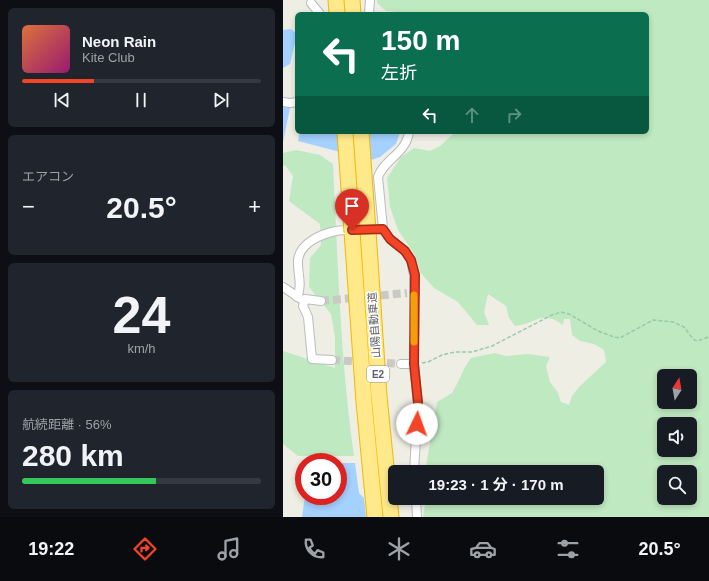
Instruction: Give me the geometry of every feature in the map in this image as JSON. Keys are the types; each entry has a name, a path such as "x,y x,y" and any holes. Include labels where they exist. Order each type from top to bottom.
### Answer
{"highway":[{"name":"山陽自動車道","path":"345,134 364,410 375,517"},
{"name":"山陽自動車道","path":"361,134 379,396 391,517"}],"street":[{"path":"369,0 369,12"},
{"path":"311,3 318,12"},
{"path":"283,102 295,102"},
{"path":"409,134 409,138 402,150 380,171 378,177 383,229 390,239 405,251 411,260 415,275 411,293 414,364 418,403 414,465"},
{"path":"332,360 312,359 308,317 301,298 298,259 303,248 318,237 337,231 383,229"},
{"path":"283,287 301,298 321,301"},
{"path":"401,364 414,364"},
{"path":"416,505 417,517"}],"path":[{"path":"414,364 428,362 442,355 455,352 472,352 492,346 552,315 561,312 573,316 598,331 614,337 620,338 647,322 658,319 680,324 697,341 709,337"}],"green space":[{"path":"377,0 709,0 709,517 423,517 425,505 604,505 604,465 426,465 437,402 452,393 471,358 495,353 506,356 528,354 550,357 546,366 550,382 557,391 561,402 569,405 572,396 579,387 606,362 604,350 594,344 580,341 572,335 570,319 564,319 563,325 555,320 544,318 515,326 509,318 506,306 488,294 484,312 489,325 477,325 458,302 434,288 420,272 415,255 398,230 390,207 387,178 401,157 414,148 430,151 440,146 453,134 649,134 649,12 386,11 377,3"},
{"path":"296,150 320,155 333,164 343,347 349,420 354,456 347,456 347,453 295,454 283,444 283,351 335,368 335,337 331,314 309,287 310,258 321,245 320,224 289,201 293,176 285,165 283,166 283,153"}],"water":[{"path":"291,29 295,32 295,43 290,64 283,68 283,30"},
{"path":"283,106 290,108 283,142"},
{"path":"300,134 399,134 396,144 380,157 371,160 298,141"},
{"path":"347,463 355,463 359,493 364,498 366,517 302,517 304,505 347,505"}],"tunnel":[{"path":"321,301 407,293"},
{"path":"332,360 363,362"},
{"path":"375,362 401,364"}],"slow traffic":[{"path":"414,295 414,342"}],"route":[{"path":"352,230 383,229 390,239 405,251 411,260 415,275 414,364 418,403 417,424"}]}
